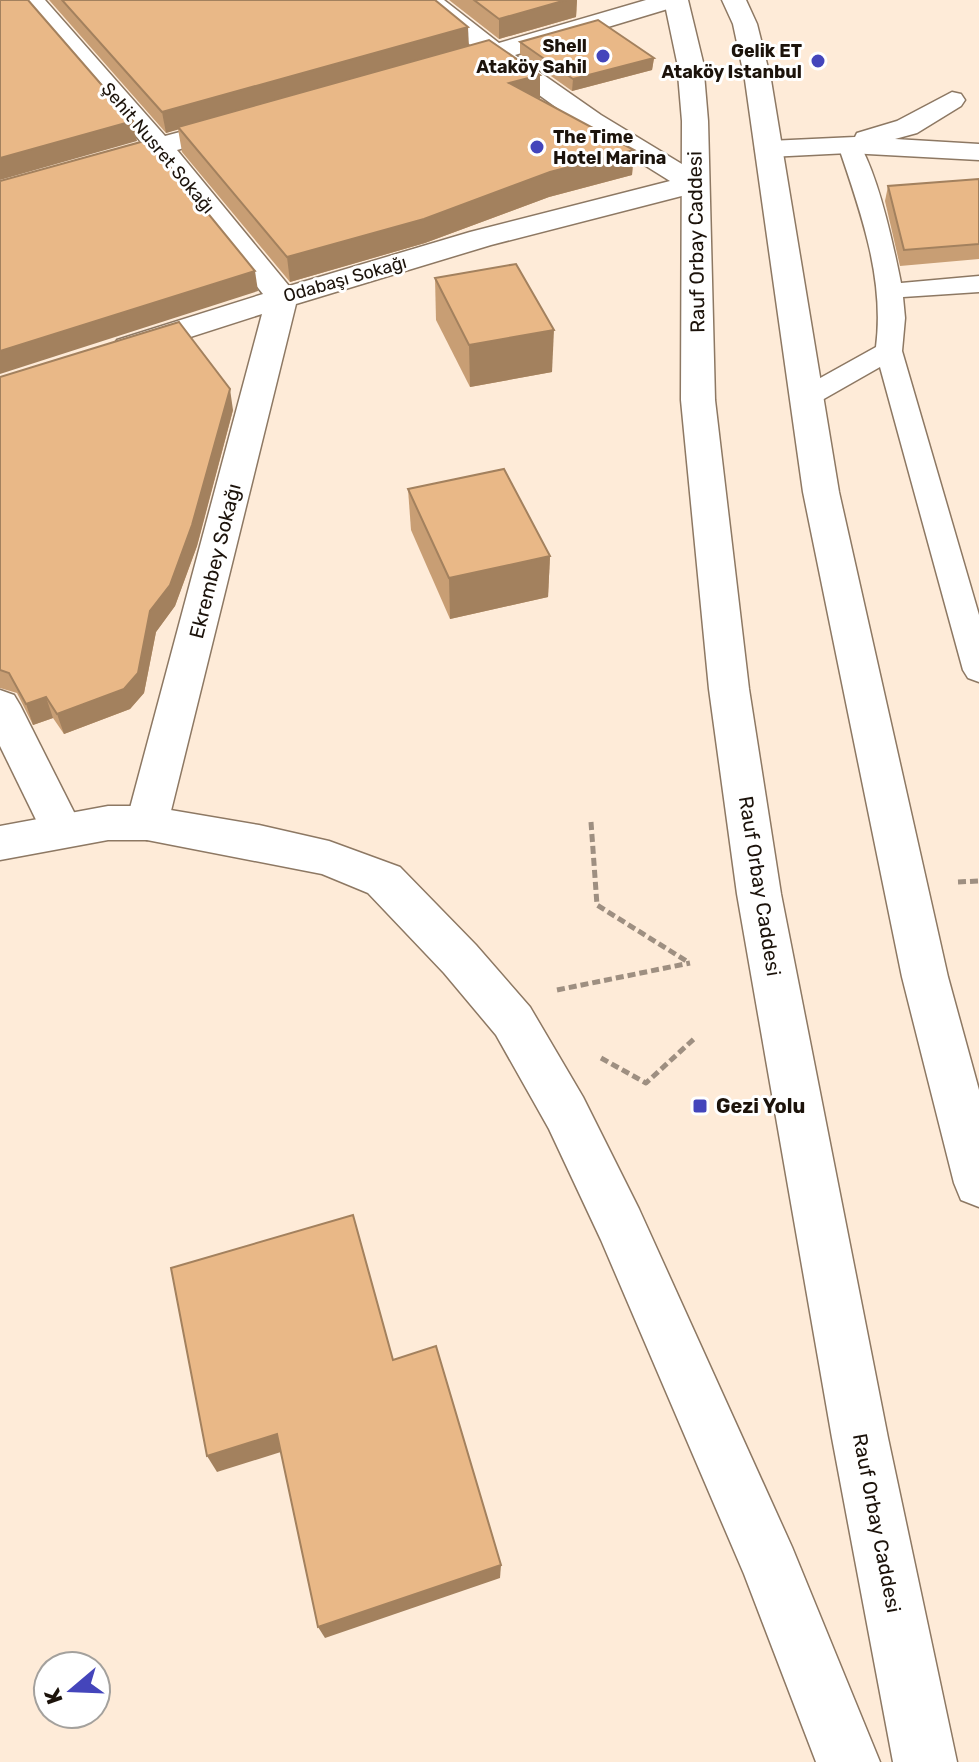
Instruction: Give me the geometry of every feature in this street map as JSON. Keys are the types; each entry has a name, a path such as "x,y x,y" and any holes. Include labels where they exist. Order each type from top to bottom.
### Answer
{"main road":[{"path":"429,0 494,53 638,151 695,184"},
{"path":"418,74 674,0"},
{"name":"Rauf Orbay Caddesi","path":"674,0 690,62 695,121 698,400 729,689 759,894 857,1423 925,1762"},
{"path":"734,0 745,24 758,80 821,492 922,963 979,1183"},
{"name":"Şehit Nusret Sokağı","path":"19,1 159,146 282,297"},
{"path":"849,145 907,127 979,84"},
{"path":"952,100 959,120 979,141"},
{"path":"0,192 265,117"},
{"path":"769,149 849,145 979,152"},
{"name":"Odabaşı Sokağı","path":"104,355 282,297 622,201 695,184"},
{"name":"Ekrembey Sokağı","path":"147,823 282,297"},
{"path":"0,705 62,830"},
{"path":"0,843 108,823 147,823 315,855 384,880 498,1003 513,1021 566,1113 621,1226 771,1568 848,1762"}],"lane":[{"path":"849,145 866,191 893,310 889,351 979,670"},
{"path":"889,291 979,284"},
{"path":"805,398 889,351"}],"path":[{"path":"498,1003 690,963 597,905 591,822"},
{"path":"592,1054 646,1083 696,1037"}],"building":[{"path":"0,0 28,0 133,121 0,158"},
{"path":"62,0 435,0 468,27 162,112"},
{"path":"474,0 566,0 499,19"},
{"path":"598,20 654,58 573,79 520,42"},
{"path":"489,40 540,75 509,83 634,150 550,172 424,219 287,257 178,127"},
{"path":"148,140 255,271 0,351 0,181"},
{"path":"979,179 979,244 904,250 888,186"},
{"path":"516,264 554,330 469,345 435,278"},
{"path":"179,322 230,389 192,525 170,585 150,611 138,673 124,689 57,714 46,697 26,704 9,673 0,670 0,377"},
{"path":"504,469 550,556 449,578 408,489"},
{"path":"353,1215 393,1360 436,1346 501,1565 318,1627 277,1434 207,1456 171,1268"}],"place":[{"name":"Shell Ataköy Sahil","path":"603,56"},
{"name":"Gelik ET Ataköy Istanbul","path":"818,61"},
{"name":"The Time Hotel Marina","path":"537,147"},
{"name":"Gezi Yolu","path":"700,1106"}]}
